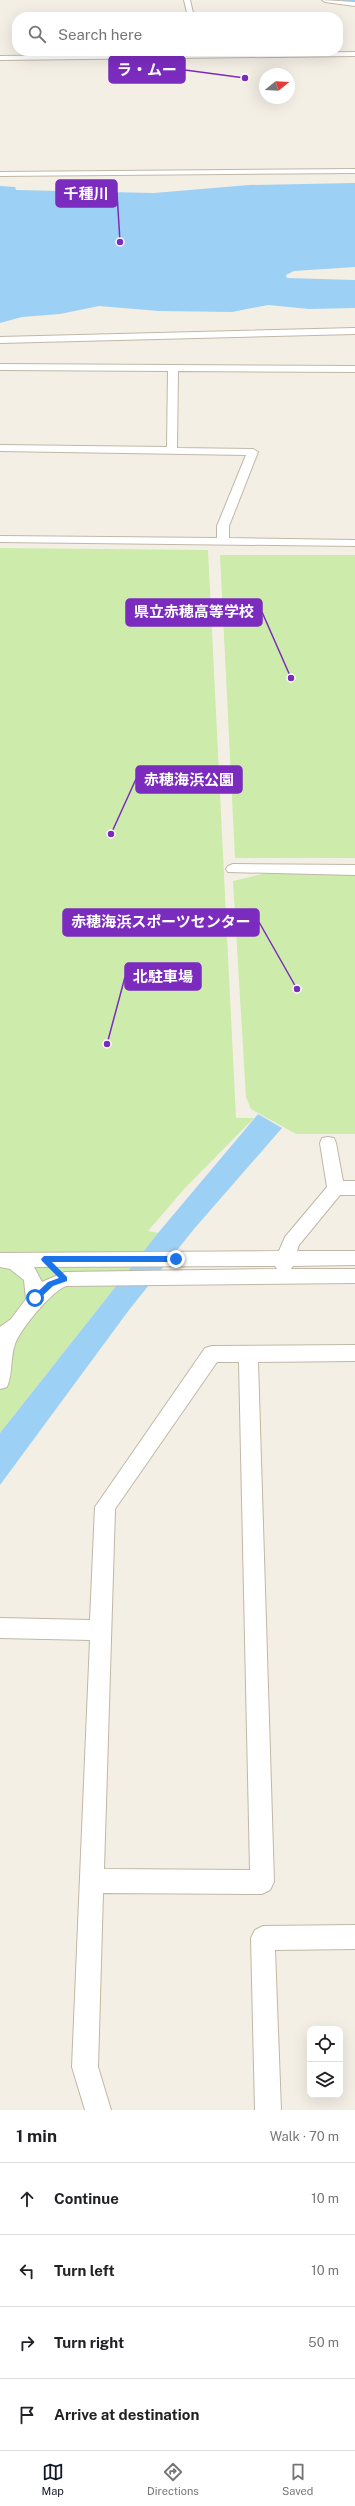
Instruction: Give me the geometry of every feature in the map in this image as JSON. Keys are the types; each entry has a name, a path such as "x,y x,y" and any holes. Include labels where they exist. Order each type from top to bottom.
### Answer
{"street":[{"path":"187,0 190,12"},
{"path":"324,0 355,4"},
{"path":"343,54 355,54"},
{"path":"0,58 66,56"},
{"path":"0,174 355,171"},
{"path":"0,340 355,331"},
{"path":"0,367 355,369"},
{"path":"172,449 173,368"},
{"path":"0,448 172,449 253,452 223,526 223,543"},
{"path":"0,539 223,543 355,543"},
{"path":"233,869 355,870"},
{"path":"282,1276 291,1242 336,1188 328,1143"},
{"path":"336,1188 355,1188"},
{"path":"3,1260 355,1258"},
{"path":"44,1259 64,1279"},
{"path":"3,1260 24,1267 30,1272 35,1281 35,1298"},
{"path":"0,1381 7,1332 35,1298 50,1284 64,1279 355,1276"},
{"path":"98,2110 86,2067 91,1881 102,1630 105,1507 212,1354 248,1355 355,1353"},
{"path":"91,1881 262,1882 248,1355"},
{"path":"0,1628 102,1630"},
{"path":"268,2110 263,1938 355,1937"}],"green space":[{"path":"0,548 208,550 236,1118 254,1118 185,1188 148,1231 158,1233 0,1433"},
{"path":"220,555 355,555 355,858 235,858"},
{"path":"270,872 355,873 355,1134 296,1134 251,1109 246,1097 233,881"}],"water":[{"path":"355,183 355,267 294,271 286,275 287,278 355,280 355,308 309,309 268,305 232,312 159,311 99,306 60,314 22,317 0,323 0,186 15,187 16,190 154,193 249,185"},
{"path":"258,1114 282,1128 194,1229 129,1310 0,1485 0,1433 158,1233"}],"waterway":[{"path":"348,0 355,1"}],"place":[{"name":"ラ・ムー","path":"245,78"},
{"name":"千種川","path":"120,242"},
{"name":"県立赤穂高等学校","path":"291,678"},
{"name":"赤穂海浜公園","path":"111,834"},
{"name":"赤穂海浜スポーツセンター","path":"297,989"},
{"name":"北駐車場","path":"107,1044"}],"route":[{"path":"35,1298 50,1284 64,1279 44,1259 176,1259"}]}
